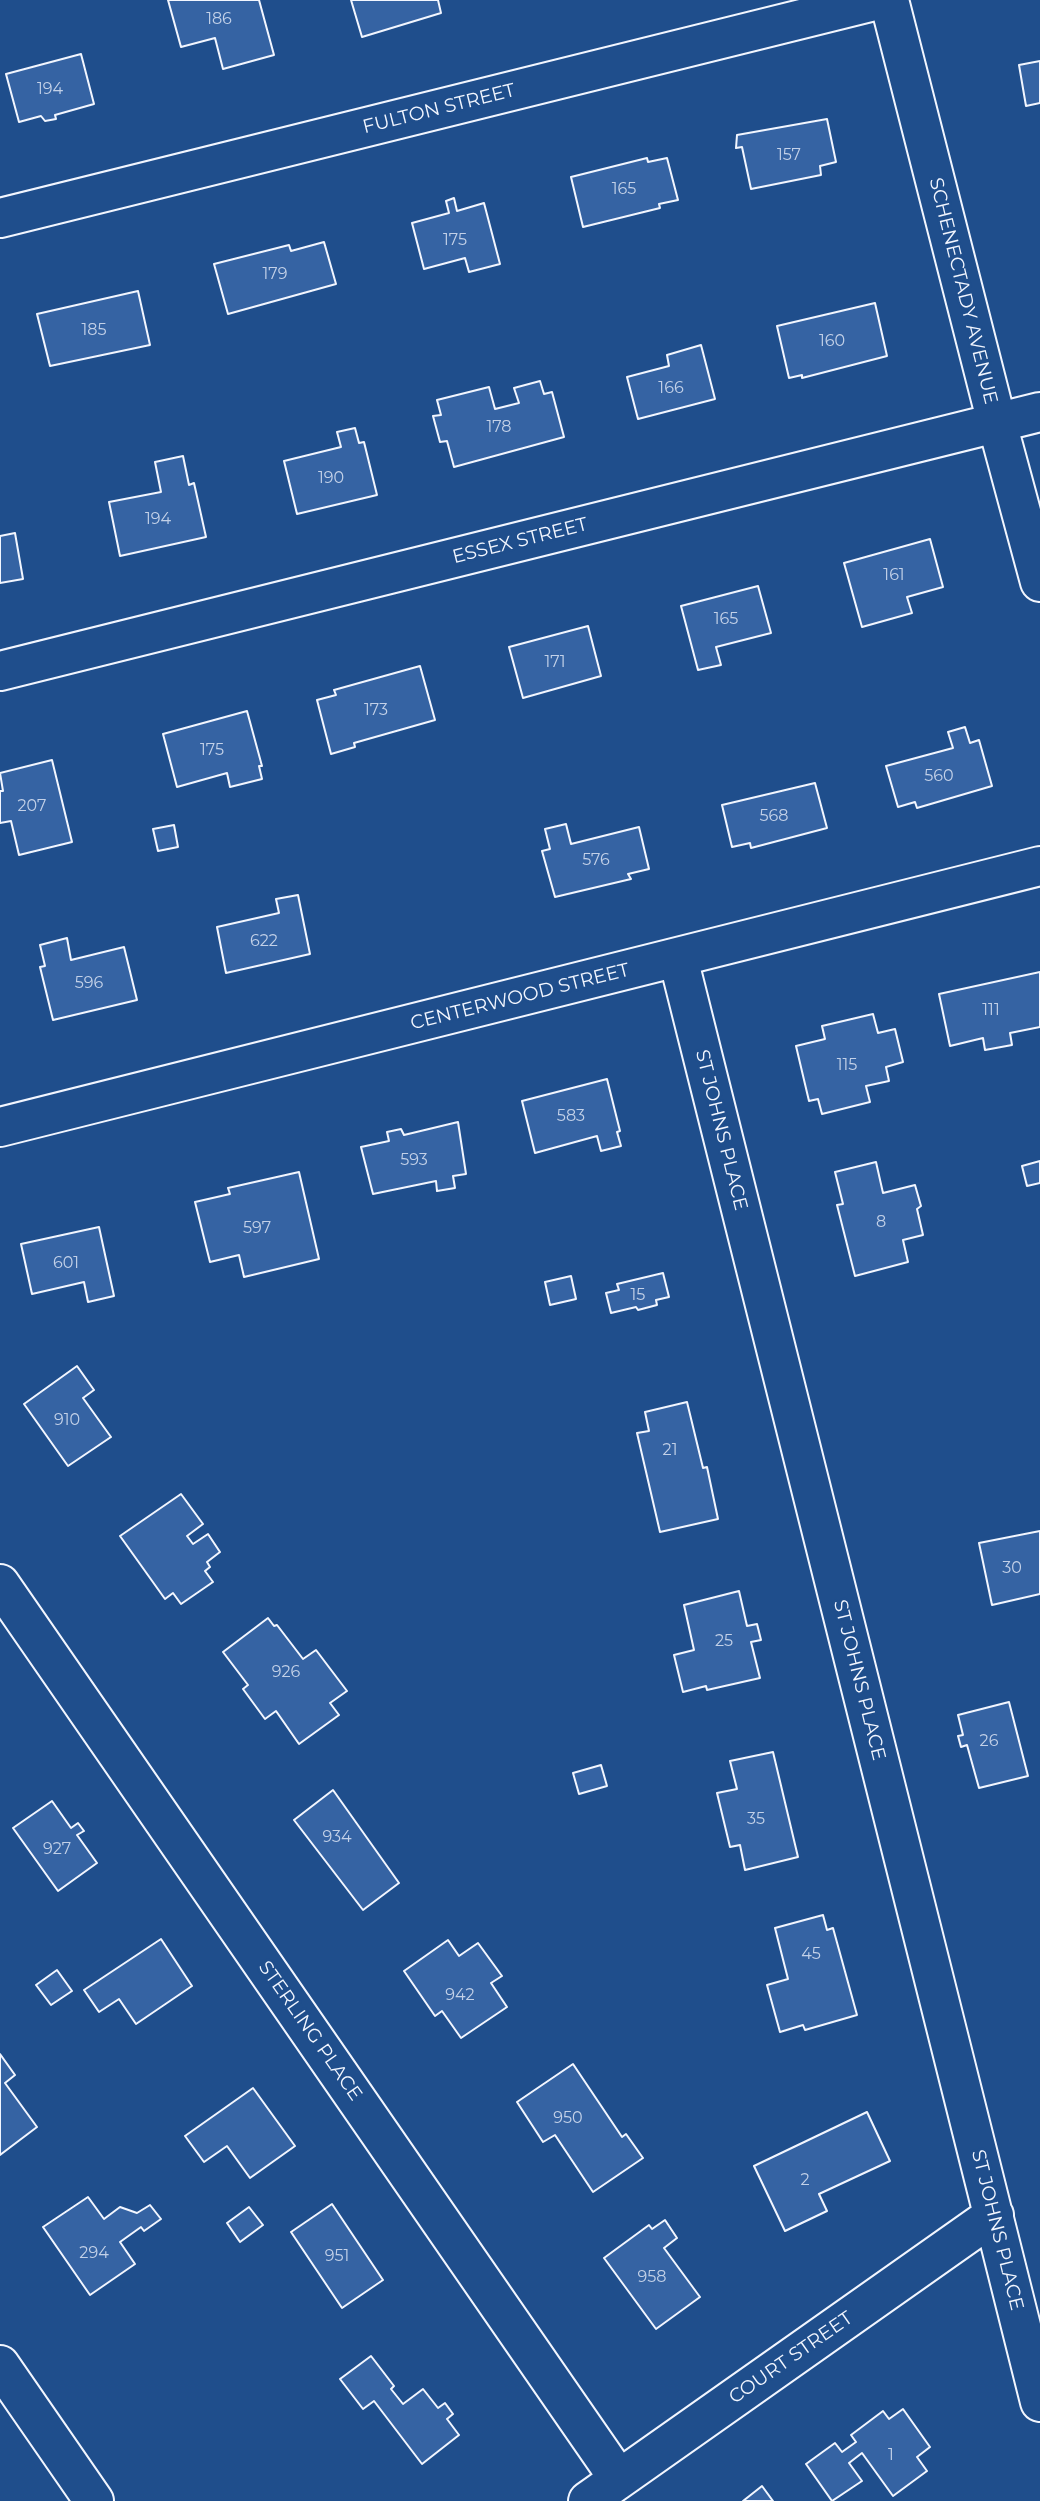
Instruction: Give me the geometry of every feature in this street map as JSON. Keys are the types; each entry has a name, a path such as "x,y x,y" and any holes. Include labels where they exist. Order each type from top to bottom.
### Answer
{"street":[{"name":"FULTON STREET","path":"0,218 878,0"},
{"name":"SCHENECTADY AVENUE","path":"889,0 1040,582"},
{"name":"ESSEX STREET","path":"0,671 1040,412"},
{"name":"CENTERWOOD STREET","path":"0,1126 1040,866"},
{"name":"ST JOHNS PLACE","path":"678,958 1040,2402"},
{"name":"STERLING PLACE","path":"0,1584 619,2479"},
{"name":"COURT STREET","path":"588,2501 994,2215"},
{"path":"0,2366 94,2501"}],"building":[{"path":"168,0 259,0 274,55 223,69 215,38 181,47"},
{"path":"351,0 438,0 441,13 362,37"},
{"path":"81,54 94,104 55,115 56,119 45,121 41,116 19,122 6,74"},
{"path":"1040,61 1040,103 1026,106 1019,65"},
{"path":"827,119 836,162 820,166 821,175 751,189 742,147 736,148 737,135"},
{"path":"647,158 648,162 667,158 678,200 659,204 660,208 583,227 571,177"},
{"path":"454,198 457,211 484,203 500,264 469,272 465,258 424,269 412,223 449,213 446,201"},
{"path":"324,242 336,284 228,314 214,264 289,245 291,251"},
{"path":"138,291 150,345 50,366 37,314"},
{"path":"875,303 887,356 802,378 802,375 789,378 777,326"},
{"path":"701,345 715,399 638,419 627,377 669,366 667,355"},
{"path":"540,381 544,394 552,392 564,437 454,467 447,441 440,442 433,416 441,415 437,400 489,387 495,409 519,403 514,388"},
{"path":"355,428 359,443 364,442 377,495 297,514 284,461 341,447 337,432"},
{"path":"183,456 189,485 194,483 206,537 120,556 109,502 161,492 155,462"},
{"path":"15,533 23,579 0,583 0,536"},
{"path":"930,539 943,587 907,597 912,613 862,627 844,563"},
{"path":"758,586 771,633 716,647 721,665 698,670 681,606"},
{"path":"588,626 601,676 523,698 509,647"},
{"path":"420,666 435,720 354,743 355,747 331,754 317,700 336,695 334,690"},
{"path":"247,711 262,766 259,766 262,779 230,787 227,773 177,787 163,734"},
{"path":"965,727 970,743 979,740 992,786 917,808 915,802 898,807 886,766 953,748 948,732"},
{"path":"52,760 72,842 19,855 11,821 0,823 0,791 3,791 0,773"},
{"path":"815,783 827,828 751,848 750,843 732,847 722,805"},
{"path":"566,824 571,844 639,827 649,869 628,874 631,879 555,897 542,851 550,849 545,829"},
{"path":"174,825 178,847 158,851 153,829"},
{"path":"298,895 310,954 226,973 217,927 279,913 276,899"},
{"path":"67,938 71,960 124,947 137,1000 53,1020 40,967 45,966 40,945"},
{"path":"1040,972 1040,1027 1010,1033 1012,1045 985,1050 983,1038 950,1046 939,994"},
{"path":"873,1014 878,1033 895,1029 903,1062 886,1067 889,1081 866,1086 870,1102 822,1114 818,1099 809,1101 796,1046 825,1039 822,1026"},
{"path":"607,1079 621,1146 601,1151 597,1136 535,1153 522,1101"},
{"path":"458,1122 466,1174 453,1176 455,1188 437,1191 436,1181 373,1194 361,1147 389,1141 387,1132 401,1129 404,1135"},
{"path":"1040,1161 1040,1183 1027,1186 1022,1166"},
{"path":"876,1162 883,1193 915,1185 921,1206 917,1209 923,1235 903,1240 908,1262 855,1276 837,1205 843,1204 835,1172"},
{"path":"299,1172 319,1259 244,1277 239,1255 210,1262 195,1202 230,1194 228,1188"},
{"path":"99,1227 114,1296 88,1302 84,1282 32,1294 21,1244"},
{"path":"663,1273 669,1297 656,1300 657,1305 611,1313 606,1293 619,1290 617,1284"},
{"path":"571,1276 576,1299 550,1305 545,1282"},
{"path":"77,1366 94,1390 83,1398 111,1437 68,1466 24,1404"},
{"path":"687,1402 703,1468 707,1467 718,1519 660,1532 637,1433 649,1431 645,1412"},
{"path":"181,1494 203,1524 187,1536 193,1544 208,1534 220,1552 207,1562 210,1567 205,1571 213,1582 181,1604 173,1593 165,1599 120,1536"},
{"path":"1040,1531 1040,1594 992,1605 979,1543"},
{"path":"739,1591 747,1626 757,1624 761,1640 751,1642 760,1678 707,1690 706,1686 683,1692 674,1655 694,1650 684,1605"},
{"path":"268,1618 274,1626 277,1625 303,1659 316,1650 347,1691 330,1703 339,1715 299,1744 276,1711 265,1719 243,1689 248,1685 223,1652"},
{"path":"1009,1702 1028,1776 979,1788 967,1745 961,1747 958,1736 963,1735 958,1715"},
{"path":"773,1752 798,1857 745,1870 740,1845 730,1847 717,1793 737,1789 730,1761"},
{"path":"601,1765 607,1786 579,1794 573,1773"},
{"path":"333,1790 399,1883 363,1910 294,1820"},
{"path":"52,1801 71,1828 78,1823 84,1831 77,1835 97,1863 58,1891 13,1828"},
{"path":"823,1915 827,1930 833,1928 857,2015 805,2030 803,2025 780,2032 767,1985 788,1979 775,1928"},
{"path":"161,1939 192,1986 136,2024 119,1999 99,2012 84,1990"},
{"path":"448,1940 459,1956 478,1943 502,1976 491,1983 507,2007 461,2038 442,2011 435,2016 404,1971"},
{"path":"57,1970 72,1991 51,2005 36,1985"},
{"path":"0,2054 15,2075 5,2083 37,2127 0,2155"},
{"path":"573,2064 622,2137 626,2134 643,2158 593,2192 555,2135 543,2142 517,2102"},
{"path":"253,2088 295,2146 250,2178 227,2146 204,2162 185,2136"},
{"path":"867,2112 890,2161 819,2194 827,2211 785,2231 754,2166"},
{"path":"88,2197 104,2219 120,2207 137,2213 150,2205 161,2219 144,2231 141,2227 120,2242 135,2264 90,2295 43,2227"},
{"path":"332,2204 383,2280 342,2308 291,2232"},
{"path":"249,2207 263,2225 240,2242 227,2223"},
{"path":"665,2220 677,2238 664,2248 700,2297 656,2329 604,2258 649,2225 652,2229"},
{"path":"371,2356 394,2386 391,2389 403,2404 423,2389 438,2408 445,2403 453,2414 447,2419 459,2435 422,2464 374,2401 363,2409 340,2379"},
{"path":"903,2409 930,2447 917,2457 927,2471 893,2496 862,2453 849,2463 862,2481 832,2501 806,2464 835,2443 842,2452 856,2442 851,2435 883,2411 889,2419"},
{"path":"762,2486 773,2501 743,2501"}]}
